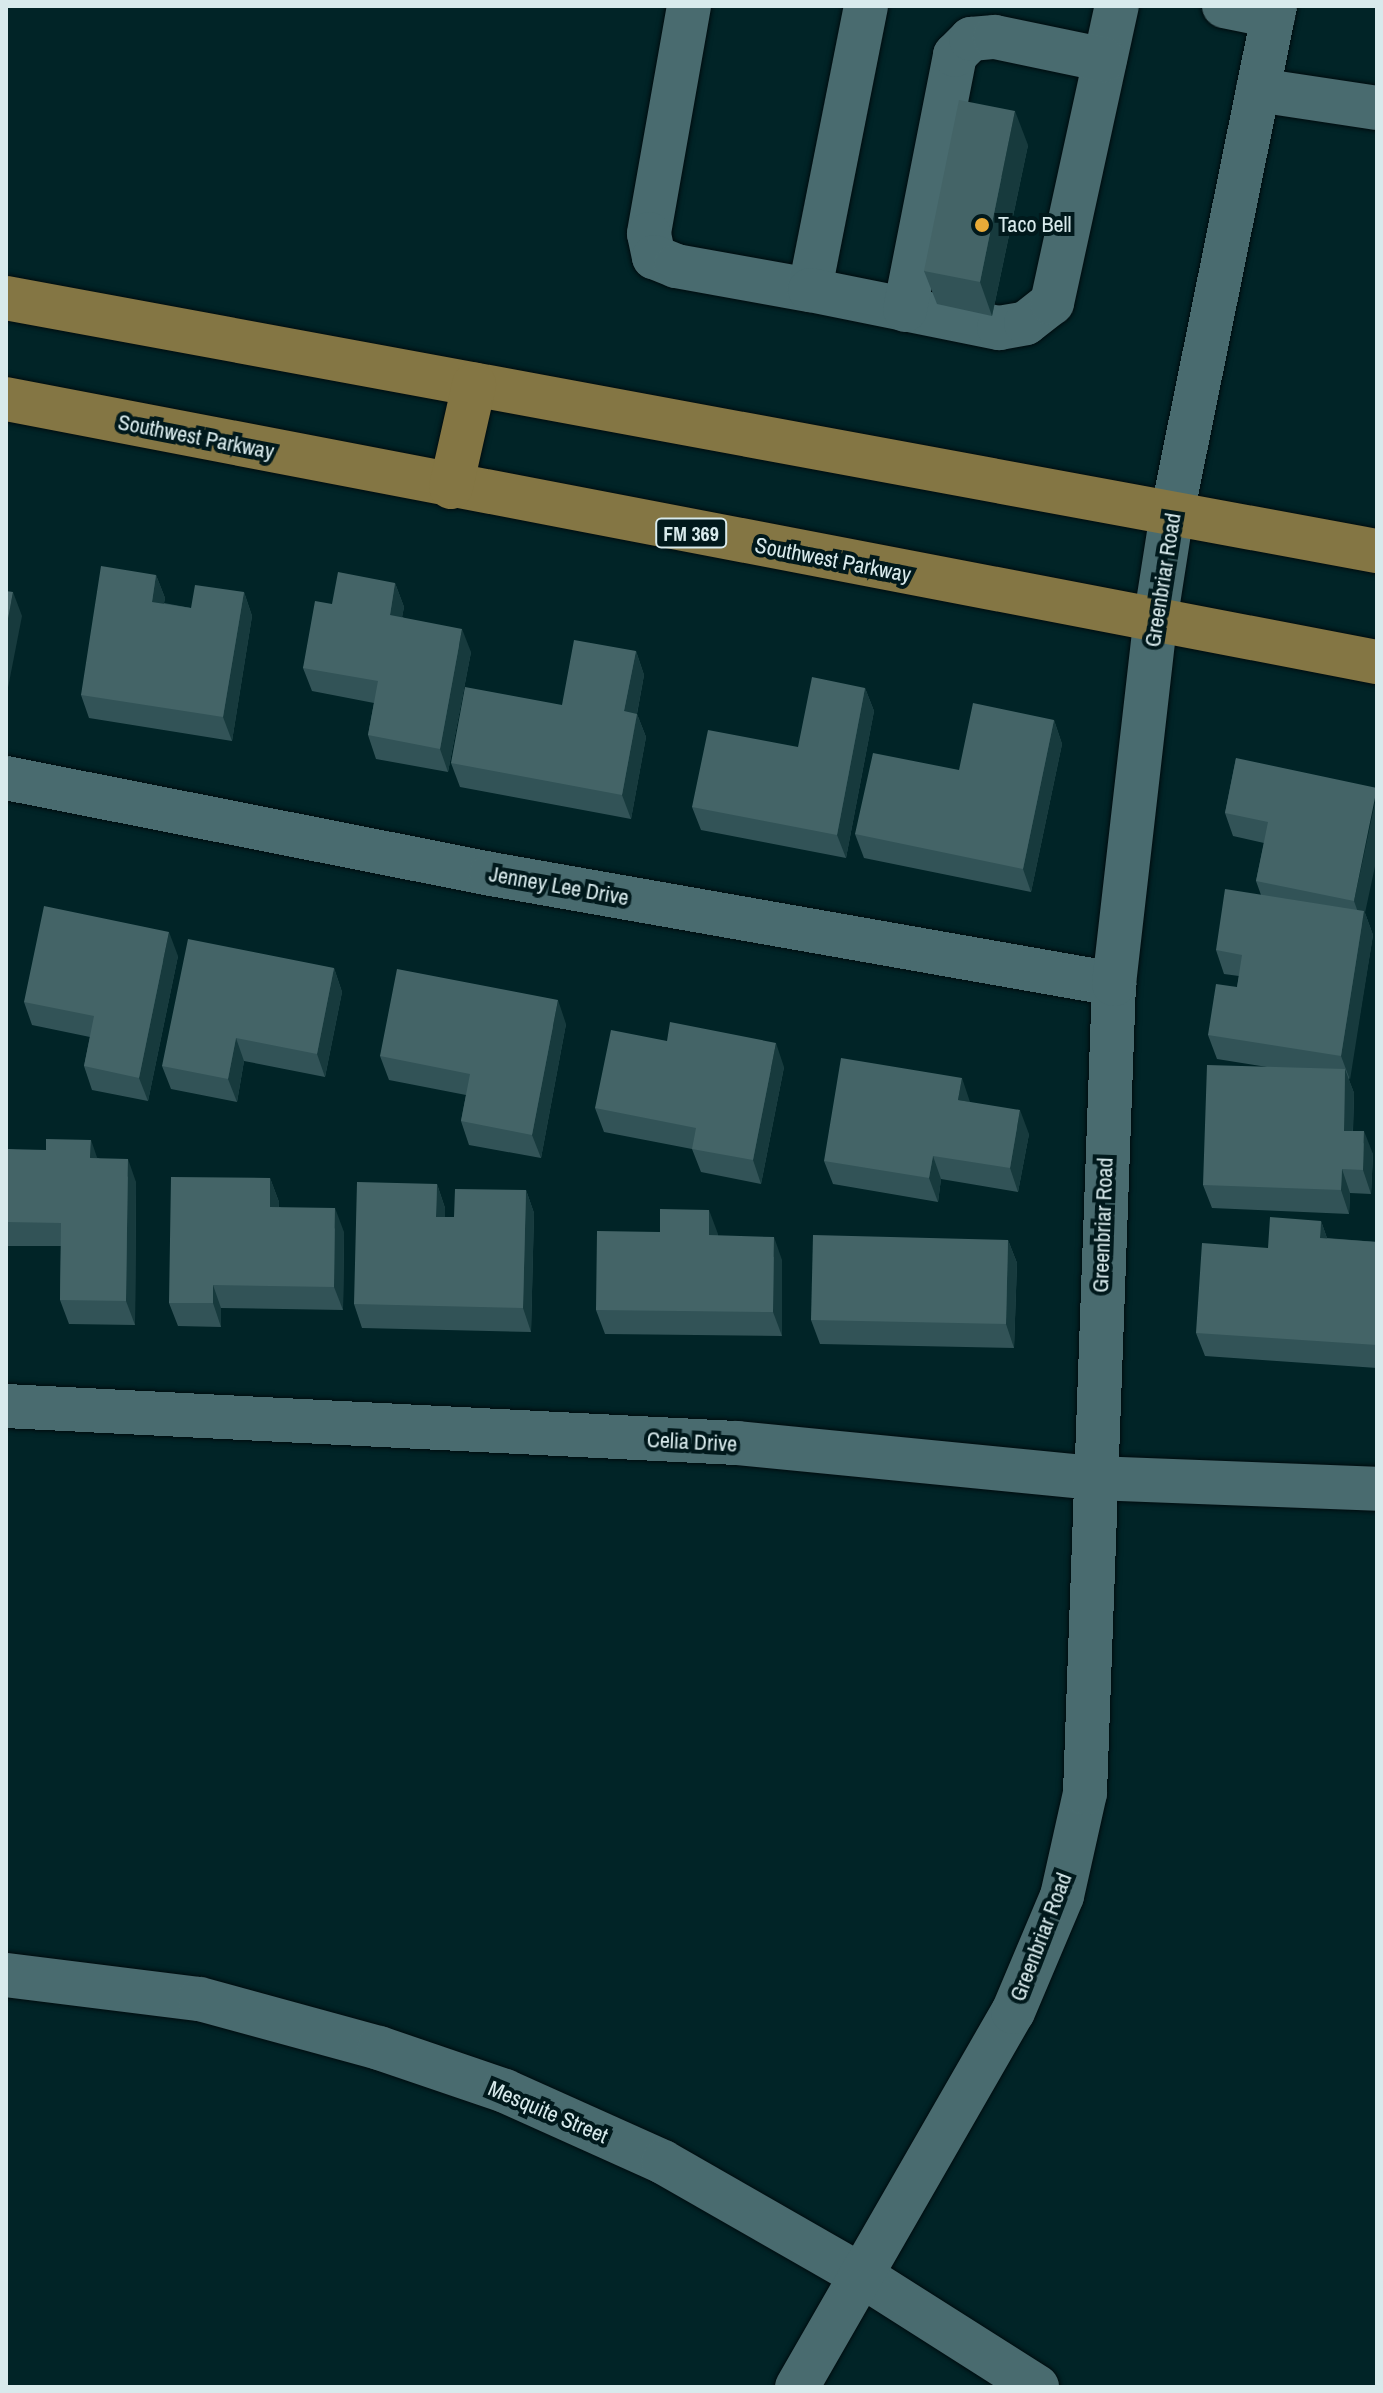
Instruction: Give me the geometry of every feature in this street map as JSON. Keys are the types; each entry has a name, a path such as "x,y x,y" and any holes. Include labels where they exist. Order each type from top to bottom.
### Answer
{"main road":[{"path":"6,298 1377,551"},
{"path":"451,487 474,385"},
{"name":"Southwest Parkway","path":"6,399 451,487 1377,662"}],"street":[{"path":"689,6 649,234 654,257 676,266 999,328 1026,323 1052,303 1117,6"},
{"path":"810,290 866,6"},
{"path":"1224,6 1274,11"},
{"name":"Greenbriar Road","path":"797,2387 864,2277 1013,2012 1062,1896 1085,1793 1114,984 1155,622 1172,514 1274,11"},
{"path":"905,310 955,55 971,39 995,37 1105,60"},
{"path":"1258,90 1377,108"},
{"name":"Jenney Lee Drive","path":"6,778 491,874 1114,984"},
{"name":"Celia Drive","path":"6,1406 737,1443 1096,1478 1377,1489"},
{"name":"Mesquite Street","path":"6,1975 200,1999 379,2048 505,2091 663,2162 864,2277 1037,2387"}],"building":[{"path":"959,100 1015,111 980,282 924,271"},
{"path":"101,566 156,575 152,602 191,608 195,585 244,592 223,717 81,695"},
{"path":"338,572 395,583 390,615 462,629 440,749 368,735 378,681 303,668 315,601 332,604"},
{"path":"6,591 13,592 6,630"},
{"path":"574,640 636,651 624,711 637,714 622,795 451,763 465,687 562,705"},
{"path":"812,677 865,688 837,835 692,807 708,730 798,747"},
{"path":"973,703 1054,720 1023,869 855,834 873,753 959,770"},
{"path":"1236,758 1377,788 1354,901 1256,881 1268,822 1225,813"},
{"path":"1225,889 1364,911 1341,1056 1208,1035 1216,984 1237,987 1242,955 1216,950"},
{"path":"44,906 169,932 139,1078 84,1066 94,1016 24,1002"},
{"path":"188,939 334,968 317,1054 236,1038 228,1079 162,1066"},
{"path":"397,969 558,1000 532,1135 461,1121 470,1074 380,1056"},
{"path":"670,1022 776,1043 753,1160 692,1149 696,1128 595,1108 611,1030 667,1041"},
{"path":"841,1058 962,1078 958,1100 1020,1110 1010,1168 933,1156 929,1178 824,1161"},
{"path":"1207,1065 1345,1069 1344,1131 1364,1131 1363,1170 1342,1169 1341,1190 1203,1185"},
{"path":"46,1139 91,1140 90,1158 128,1159 126,1301 60,1300 61,1223 6,1222 6,1149 46,1150"},
{"path":"171,1177 270,1178 270,1207 335,1208 334,1287 213,1285 213,1303 169,1303"},
{"path":"357,1182 437,1184 436,1217 454,1217 455,1189 526,1190 523,1308 354,1304"},
{"path":"660,1209 709,1210 709,1235 774,1237 773,1312 596,1310 597,1231 660,1232"},
{"path":"1270,1217 1321,1221 1320,1238 1377,1242 1377,1345 1196,1333 1202,1243 1268,1248"},
{"path":"813,1235 1008,1240 1006,1324 811,1320"}],"place":[{"name":"Taco Bell","path":"982,225"}]}
